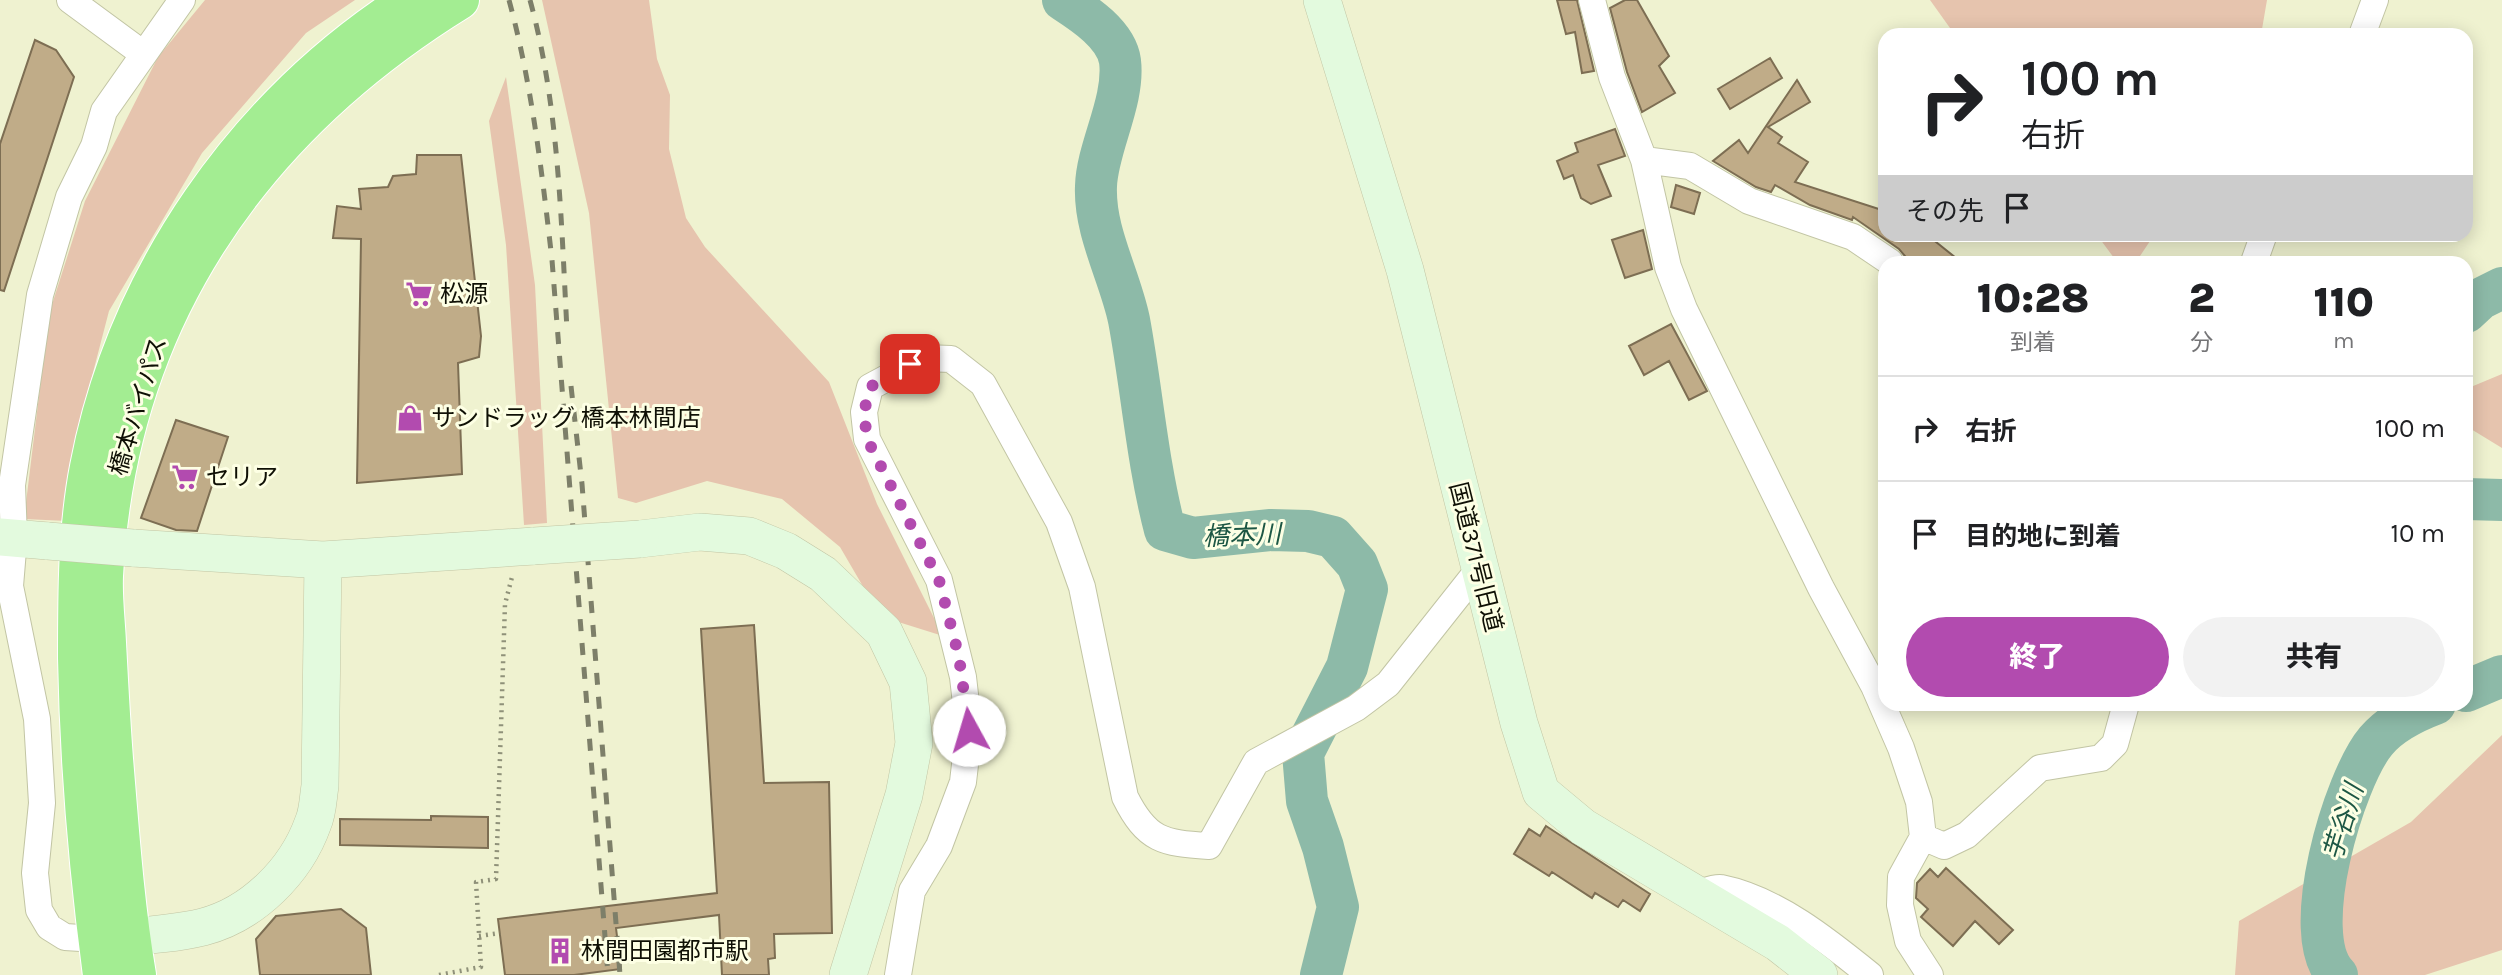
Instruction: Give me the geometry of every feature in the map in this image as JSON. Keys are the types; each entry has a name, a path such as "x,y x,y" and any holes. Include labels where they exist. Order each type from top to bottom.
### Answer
{"highway":[{"name":"橋本バイパス","path":"137,975 110,950 79,740 76,570 88,470 114,371 166,255 223,169 259,125 307,78 351,40 409,0"},
{"name":"橋本バイパス","path":"110,950 113,737 104,577 113,481 144,375 167,316 192,268 215,227 247,183 283,141 367,63 460,0"}],"street":[{"path":"70,0 142,53"},
{"path":"181,0 104,111 94,146 69,197 40,295 12,485 21,539 10,586 37,719 42,803 35,873 39,910 49,927 65,937 110,950 206,926 244,909 275,884 314,822 320,786 323,560"},
{"name":"国道371号旧道","path":"1322,0 1405,270 1519,723 1541,793 1583,827 1778,943 1819,975"},
{"path":"1592,0 1612,77 1643,160 1668,267 1684,309 1821,588 1878,696"},
{"path":"2365,28 2375,0"},
{"path":"1643,160 1690,166 1749,201 1853,237 1881,256"},
{"path":"898,975 912,891 939,846 963,782 969,730 961,664 939,580 867,439 864,412 870,387 897,370 924,358 951,359 983,384 1059,522 1082,587 1125,797 1138,821 1169,844 1209,846 1256,762 1356,708 1388,684 1479,569"},
{"path":"21,539 323,560 640,539 700,531 749,536 786,551 823,573 884,632 908,682 914,743 905,795 848,975"},
{"path":"1886,711 1919,802 1923,837 1901,877 1900,905 1908,941 1930,975"},
{"path":"1923,837 1944,846 1967,835 2040,768 2101,758 2115,744 2124,711"},
{"path":"1695,894 1719,887 1762,903 1801,925 1870,975"}],"path":[{"path":"486,975 481,967 476,882 496,879 505,604 527,546"},
{"path":"479,936 500,933"},
{"path":"439,975 481,967"}],"shaded area":[{"path":"205,0 355,0 306,33 202,153 109,311 78,430 67,521 24,519 49,314 85,201 158,57"},
{"path":"542,0 649,0 657,59 670,95 669,149 686,218 705,247 829,382 877,504 943,636 892,620 868,595 840,547 782,499 707,481 636,503 618,498 589,213"},
{"path":"1930,0 2267,0 2262,28 1950,28"},
{"path":"506,77 535,285 547,523 524,525 506,245 489,121"},
{"path":"2102,242 2149,242 2140,256 2113,256"},
{"path":"2502,374 2502,448 2473,430 2473,386"},
{"path":"2502,735 2502,950 2425,975 2235,975 2239,921 2411,822"}],"building":[{"path":"1557,0 1577,0 1594,71 1582,73 1575,32 1566,34"},
{"path":"1625,0 1637,0 1669,56 1659,66 1675,93 1642,112 1627,72 1610,8"},
{"path":"35,40 56,50 74,77 4,291 0,290 0,144"},
{"path":"1770,58 1782,78 1730,109 1718,89"},
{"path":"1797,80 1810,102 1768,127 1782,137 1778,143 1808,162 1795,182 1878,209 1878,234 1853,217 1852,220 1810,205 1775,185 1771,192 1756,187 1713,161 1739,140 1748,153"},
{"path":"1615,129 1625,156 1598,165 1611,196 1591,204 1581,198 1573,175 1564,179 1557,161 1578,152 1575,143"},
{"name":"松源","path":"417,155 461,155 481,336 479,357 458,363 462,474 357,483 361,239 333,238 337,206 361,209 359,189 388,187 393,176 416,174"},
{"path":"1676,185 1700,193 1694,214 1671,207"},
{"path":"1643,230 1652,269 1625,278 1612,240"},
{"path":"1889,242 1936,242 1954,256 1905,256"},
{"path":"1671,324 1707,391 1689,400 1669,361 1644,375 1629,346"},
{"name":"セリア","path":"176,420 228,437 197,531 176,530 141,518"},
{"path":"754,625 764,783 829,782 832,933 774,934 775,958 768,959 769,975 722,975 719,915 616,928 621,969 574,975 505,975 498,919 717,893 701,629"},
{"path":"431,816 488,817 488,848 340,845 340,819 431,820"},
{"path":"1546,826 1650,894 1640,911 1623,900 1618,907 1595,893 1592,898 1552,872 1549,876 1514,854 1529,829 1540,836"},
{"path":"1946,868 2013,930 1999,944 1975,921 1953,946 1921,917 1928,909 1916,898 1917,883 1930,869 1938,877"},
{"path":"341,909 366,928 371,975 260,975 256,939 276,916"}],"waterway":[{"name":"橋本川","path":"1063,0 1105,33 1120,61 1119,92 1101,156 1096,203 1103,237 1129,320 1165,530 1193,538 1271,530 1308,531 1333,537 1357,564 1367,589 1347,667 1303,753 1307,801 1323,847 1338,907 1321,975"},
{"name":"芋谷川","path":"2473,306 2502,288"},
{"name":"芋谷川","path":"2473,499 2502,500"},
{"name":"芋谷川","path":"2473,688 2502,676"},
{"name":"芋谷川","path":"2337,975 2326,955 2322,927 2323,894 2339,821 2363,760 2376,741 2403,719 2419,711"}],"railway":[{"path":"509,0 530,97 552,260 608,975"},
{"path":"530,0 540,40 553,122 567,330"},
{"path":"571,386 582,484 620,975"}],"place":[{"name":"松源","path":"419,294"},
{"name":"サンドラッグ 橋本林間店","path":"410,418"},
{"name":"セリア","path":"185,477"},
{"name":"林間田園都市駅","path":"560,951"}],"route":[{"path":"910,364 870,387 864,412 867,439 939,580 963,677 969,730"}]}
